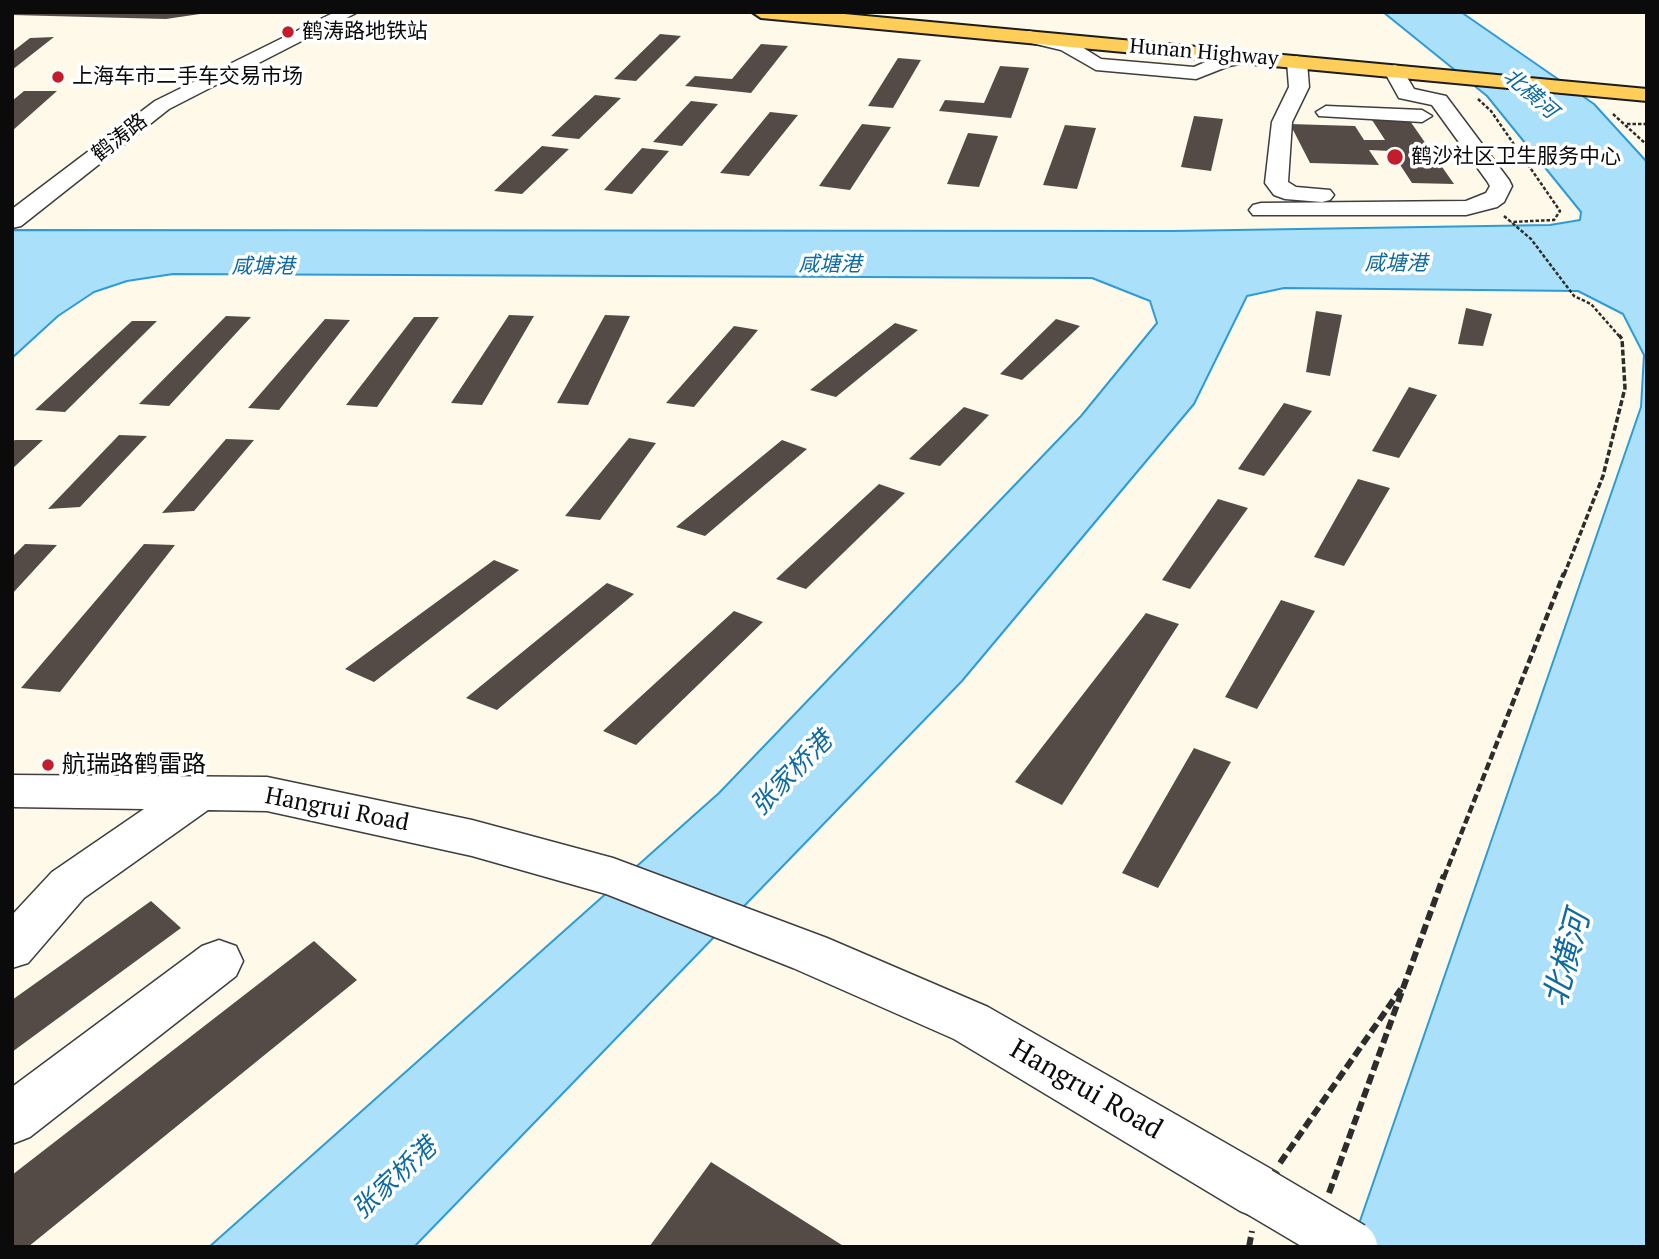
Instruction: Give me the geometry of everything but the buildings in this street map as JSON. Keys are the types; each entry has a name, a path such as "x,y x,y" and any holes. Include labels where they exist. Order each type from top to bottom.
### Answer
{"main road":[{"name":"Hunan Highway","path":"761,12 1394,71 1446,72"},
{"name":"Hunan Highway","path":"841,12 1602,87 1647,95"},
{"name":"Hunan Highway","path":"1602,87 1647,87"}],"street":[{"name":"鹤涛路","path":"12,221 162,105 349,12"},
{"path":"1297,62 1299,87 1282,121 1276,183 1282,190 1299,195 1443,194 1467,187"},
{"path":"1394,71 1406,94 1438,138"},
{"path":"1261,210 1466,208 1489,202 1499,192 1498,180 1439,100 1406,94"},
{"path":"1293,102 1308,112 1422,116"},
{"name":"Hangrui Road","path":"12,792 267,794 472,838 613,877 810,953 971,1023 1352,1247"},
{"path":"12,948 68,885 200,793"},
{"path":"12,1119 219,961"}],"path":[{"path":"1446,72 1491,111 1560,211 1553,220 1511,222"},
{"path":"1613,114 1647,145"},
{"path":"1625,124 1647,124"},
{"path":"1328,1196 1449,863 1603,476 1625,388 1622,339 1591,304 1574,296 1531,239 1502,213"},
{"path":"1259,1192 1406,983"}],"water":[{"path":"1383,12 1461,12 1594,104 1647,162 1647,1247 1351,1247 1641,407 1644,355 1623,314 1578,291 1284,288 1247,296 1194,404 962,681 414,1247 209,1247 719,793 1081,416 1157,323 1150,301 1092,278 173,274 127,281 94,292 58,316 12,358 12,230 1173,231 1550,225 1580,220 1581,212 1487,96"}],"place":[{"name":"鹤涛路地铁站","path":"288,32"},
{"name":"上海车市二手车交易市场","path":"58,77"},
{"name":"鹤沙社区卫生服务中心","path":"1395,157"},
{"name":"航瑞路鹤雷路","path":"48,765"}],"water label":[{"name":"北横河","path":"1530,94"},
{"name":"咸塘港","path":"1396,264"},
{"name":"咸塘港","path":"830,265"},
{"name":"咸塘港","path":"263,267"},
{"name":"张家桥港","path":"792,774"},
{"name":"北横河","path":"1568,959"},
{"name":"张家桥港","path":"395,1179"}]}
